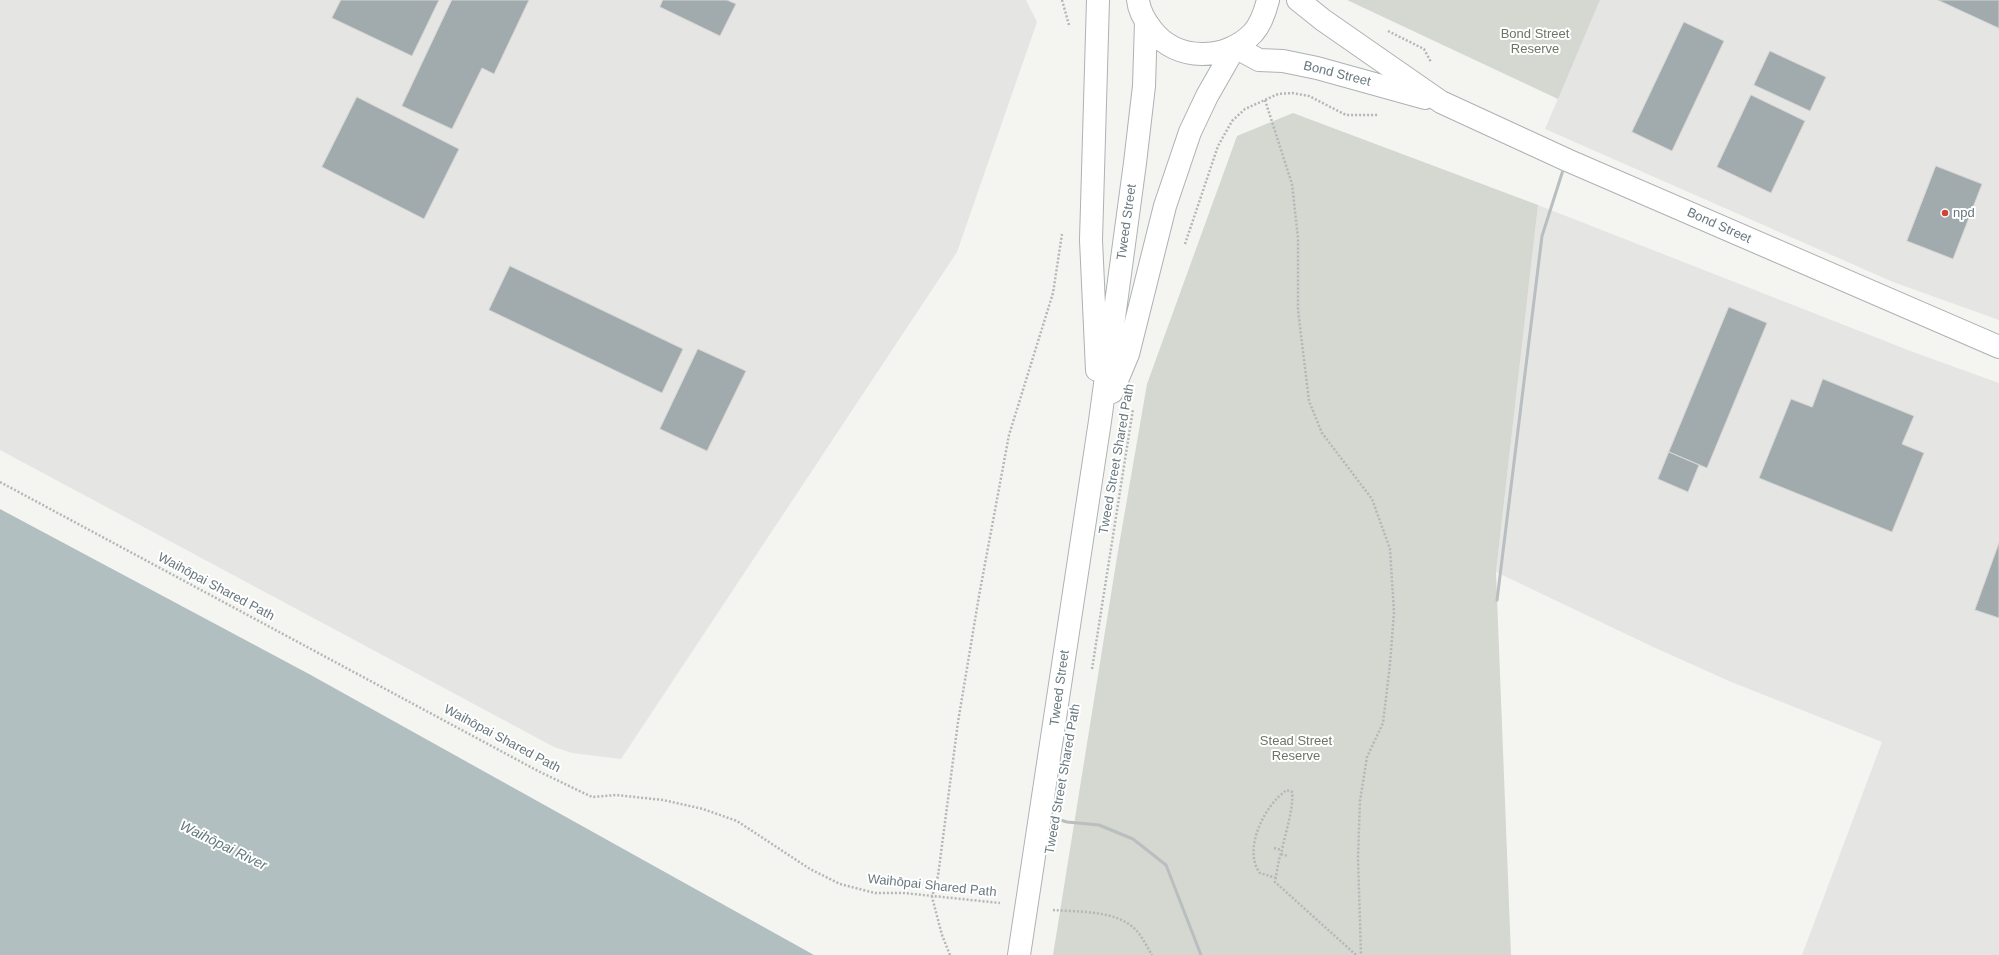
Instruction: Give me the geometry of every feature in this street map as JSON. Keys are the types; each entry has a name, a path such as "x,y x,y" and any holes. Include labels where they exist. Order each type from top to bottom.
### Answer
{"main road":[{"path":"1098,0 1091,240 1100,421"},
{"path":"1139,7 1156,36 1170,46 1186,52 1202,55 1219,53 1235,47 1253,33 1265,14 1268,0"},
{"name":"Bond Street","path":"1298,0 1323,20 1441,102"},
{"name":"Tweed Street","path":"1019,955 1042,815 1100,421 1135,163 1144,86 1139,7"},
{"name":"Tweed Street","path":"1100,421 1128,354 1165,206 1190,132 1235,47"},
{"name":"Bond Street","path":"1235,47 1259,60 1283,61 1317,68 1441,102 1567,160 1999,347"}],"lane":[{"path":"1497,600 1542,236 1567,160"},
{"path":"1042,815 1067,822 1099,824 1133,839 1166,865 1201,955"}],"path":[{"path":"1062,0 1070,30"},
{"path":"1424,49 1432,62"},
{"path":"1183,252 1218,146 1232,121 1245,110 1278,94 1292,93 1309,96 1346,114 1382,115"},
{"path":"1265,100 1292,184 1298,238 1298,310 1309,401 1322,433 1372,499 1390,549 1394,612 1383,723 1367,757 1360,801 1358,858 1361,955"},
{"path":"950,955 942,935 932,897 938,876 958,722 979,596 1009,435 1053,293 1063,229"},
{"name":"Tweed Street Shared Path","path":"1091,672 1134,405"},
{"name":"Waihōpai Shared Path","path":"0,482 538,771 592,797 616,795 663,800 703,809 737,820 810,868 840,884 875,893 904,893 932,897 1026,905"},
{"path":"1276,878 1260,873 1254,864 1256,837 1262,818 1268,807 1287,790 1292,792 1293,799 1289,814 1282,850 1281,854 1276,878 1275,882 1356,955"},
{"path":"1274,848 1282,850"},
{"path":"1281,854 1288,856"},
{"path":"1050,909 1100,914 1125,921 1136,930 1152,955"}],"shaded area":[{"path":"0,0 1026,0 1037,22 957,252 621,759 572,753 554,747 0,450"},
{"path":"1600,0 1999,0 1999,320 1893,282 1545,129"},
{"path":"1538,205 1913,352 1999,383 1999,955 1802,955 1882,742 1729,681 1651,646 1496,572"}],"green space":[{"name":"Bond Street Reserve","path":"1347,0 1600,0 1558,99"},
{"name":"Stead Street Reserve","path":"1293,113 1538,205 1496,572 1511,955 1053,955 1117,557 1147,384 1237,136"}],"water":[{"name":"Waihōpai River","path":"0,509 309,674 814,955 0,955"}],"building":[{"path":"341,0 439,0 412,56 332,18"},
{"path":"452,0 529,0 494,74 482,68 452,129 402,106"},
{"path":"663,0 727,0 736,4 720,36 660,7"},
{"path":"1938,0 1999,0 1999,28"},
{"path":"1684,22 1724,41 1672,151 1632,132"},
{"path":"1770,51 1826,77 1810,111 1754,85"},
{"path":"1751,95 1805,121 1771,193 1717,167"},
{"path":"357,97 459,149 424,219 322,167"},
{"name":"npd","path":"1936,166 1982,184 1953,259 1907,241"},
{"path":"510,266 683,349 662,393 489,310"},
{"path":"1729,307 1767,323 1707,468 1669,452"},
{"path":"698,349 746,371 707,451 660,429"},
{"path":"1823,379 1914,416 1902,444 1924,453 1892,532 1759,478 1791,399 1812,407"},
{"path":"1669,452 1699,465 1688,492 1658,479"},
{"path":"1999,543 1999,618 1975,610"}],"place":[{"name":"npd","path":"1945,213"}]}
